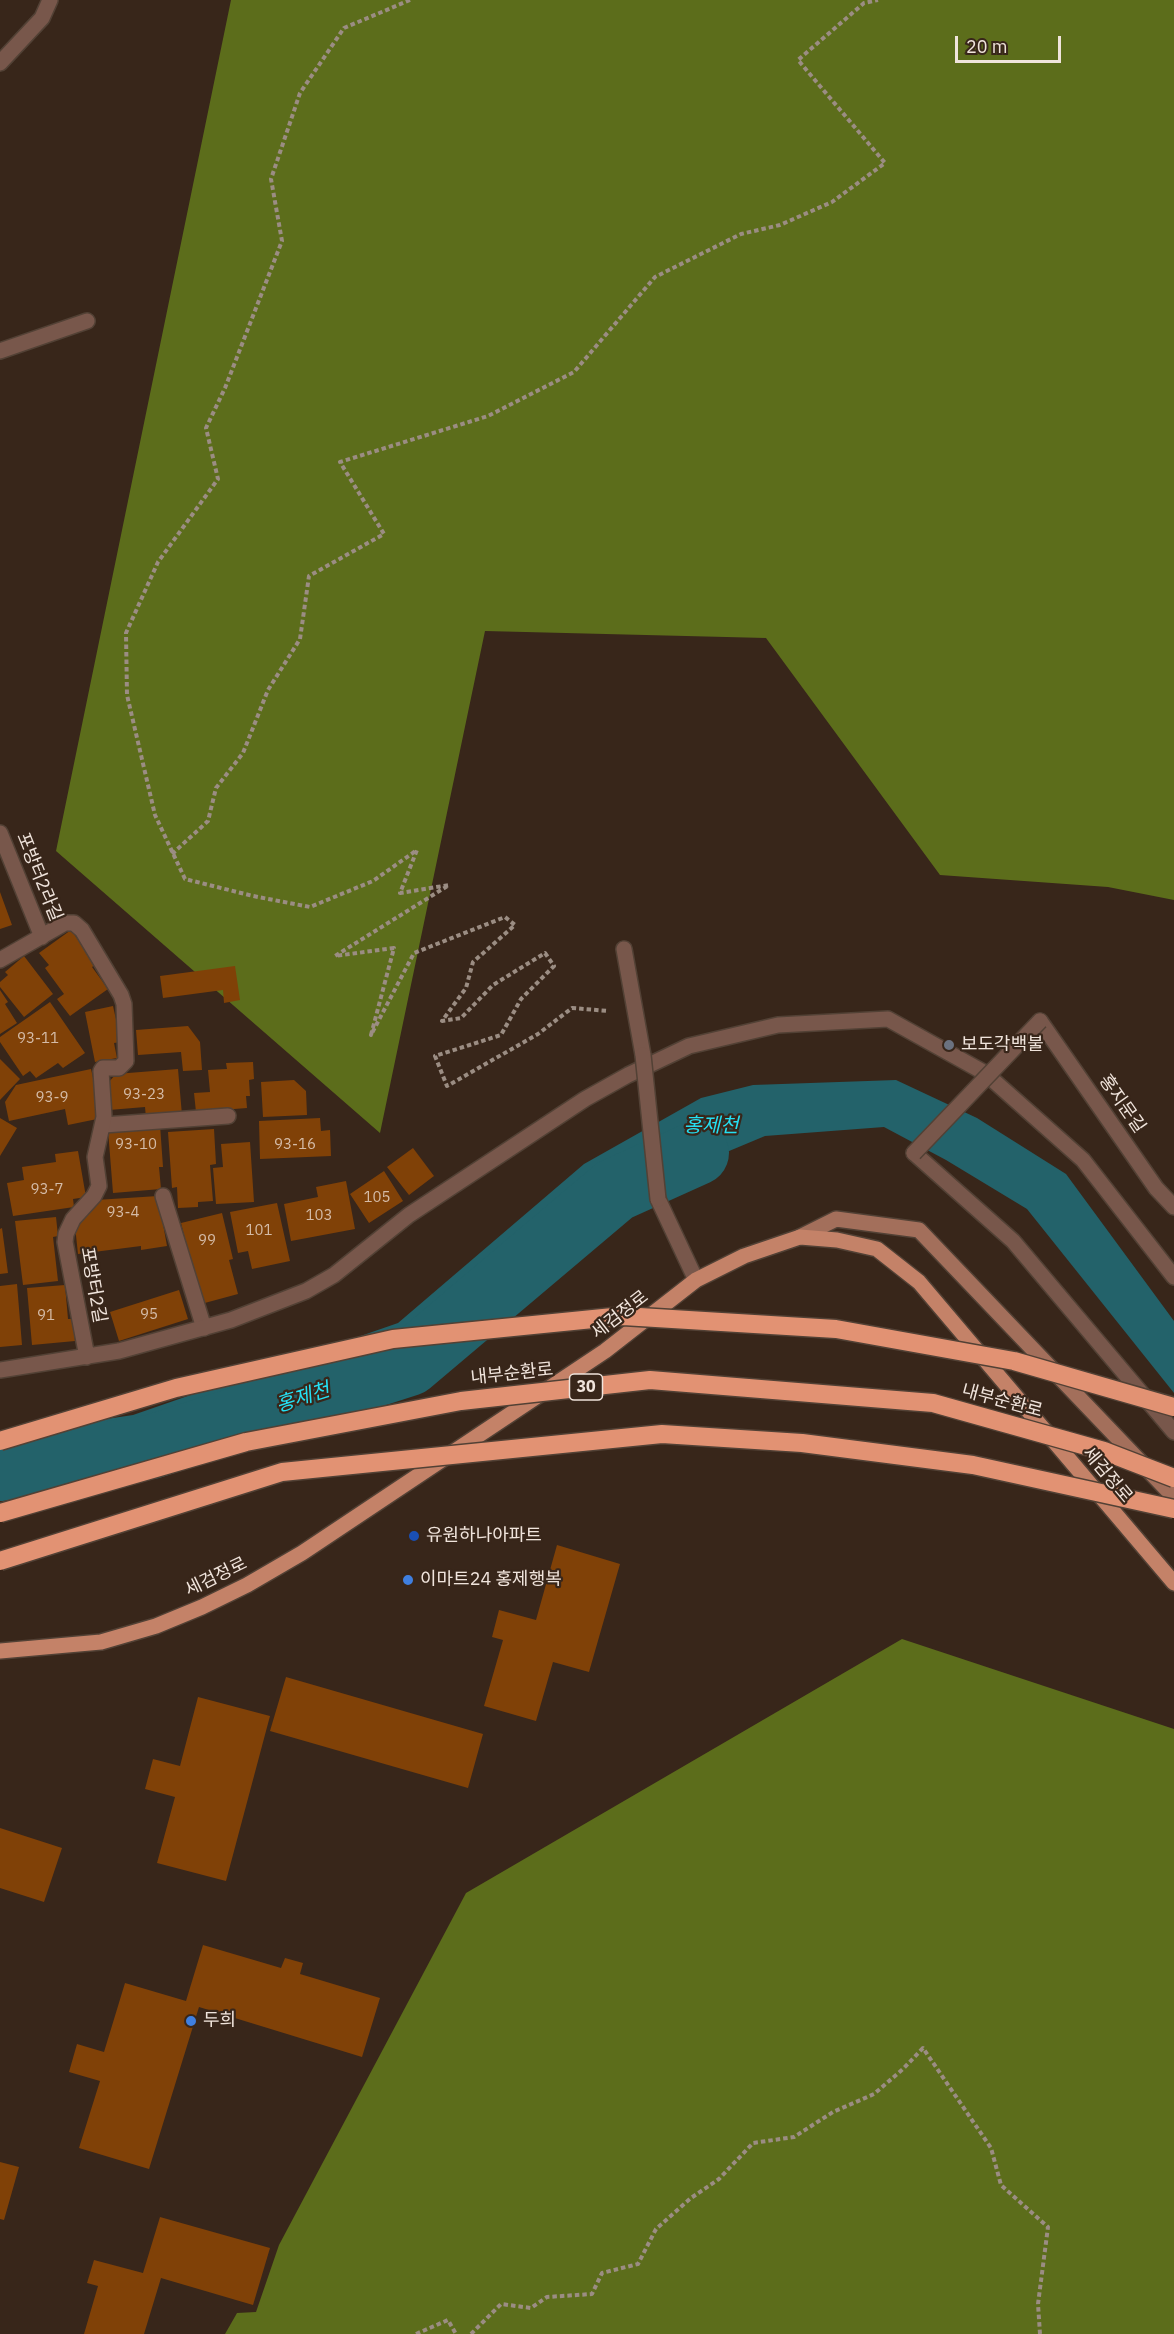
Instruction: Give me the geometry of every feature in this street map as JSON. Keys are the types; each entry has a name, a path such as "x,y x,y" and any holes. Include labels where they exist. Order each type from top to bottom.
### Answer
{"highway":[{"path":"0,1441 176,1388 393,1339 623,1316 836,1329 1014,1361 1174,1407"},
{"name":"내부순환로","path":"0,1514 246,1442 461,1401 650,1380 933,1403 1104,1450 1174,1478"},
{"path":"0,1561 282,1472 662,1434 802,1443 973,1465 1174,1509"}],"main road":[{"path":"800,1237 836,1219 919,1230 1174,1497"},
{"name":"세검정로","path":"0,1651 101,1642 156,1626 247,1585 302,1553 492,1428 605,1351 696,1280 744,1256 800,1237 837,1240 877,1249 919,1282 1174,1583"}],"street":[{"path":"0,63 42,18 50,0"},
{"path":"0,351 87,321"},
{"name":"포방터2라길","path":"0,832 42,937"},
{"name":"포방터2길","path":"0,960 64,923 70,922 77,925 121,995 125,1016 127,1058 122,1067 102,1070 104,1125 95,1157 99,1186 94,1196 73,1219 65,1242 87,1357"},
{"path":"624,949 643,1055 658,1199 696,1280"},
{"path":"0,1370 119,1351 231,1320 306,1291 334,1275 409,1215 585,1099 628,1075 689,1046 778,1025 888,1019 985,1073 1083,1160 1174,1277"},
{"name":"홍지문길","path":"1174,1208 1156,1188 1040,1021 914,1153 1013,1241 1174,1432"},
{"path":"104,1125 228,1116"},
{"path":"163,1196 204,1328"}],"path":[{"path":"410,0 344,28 300,93 271,179 282,240 225,388 206,428 218,479 158,562 126,633 127,695 155,815 185,879 310,907 373,881 417,850 400,893 449,885 335,956 394,948 371,1035 414,953 505,917 515,925 472,962 466,988 442,1021 461,1018 493,985 545,953 554,966 521,999 501,1035 435,1056 447,1086 538,1034 572,1008 612,1012"},
{"path":"172,854 208,821 216,788 243,753 268,690 300,639 309,576 384,534 340,462 488,416 574,372 655,277 741,234 780,225 832,202 885,163 798,60 864,3 878,0"},
{"path":"471,2334 501,2304 531,2308 547,2297 592,2294 602,2273 638,2264 656,2229 691,2198 719,2179 753,2143 794,2137 833,2112 874,2094 923,2048 991,2148 1001,2185 1048,2227 1038,2304 1040,2334"},
{"path":"416,2334 448,2320 456,2334"}],"green space":[{"path":"231,0 1174,0 1174,900 1108,887 940,875 766,638 485,631 380,1133 56,851"},
{"path":"902,1639 1174,1729 1174,2334 225,2334 237,2313 256,2312 279,2245 466,1893"}],"water":[{"name":"홍제천","path":"896,1080 977,1118 1066,1174 1174,1321 1174,1393 1027,1209 946,1160 884,1127 765,1136 710,1159 615,1190 409,1364 151,1447 0,1473 0,1435 133,1415 398,1323 584,1164 701,1098 753,1085"}],"building":[{"path":"0,892 12,925 0,929"},
{"path":"71,930 96,964 92,967 108,989 70,1016 57,999 64,994 45,968 49,965 39,953"},
{"path":"24,956 53,994 24,1017 0,987 0,982 8,975 5,972"},
{"path":"235,966 240,1000 224,1003 223,990 163,998 160,976"},
{"path":"0,990 8,1002 5,1004 17,1023 0,1034"},
{"path":"50,1002 85,1053 63,1068 58,1063 36,1078 30,1071 23,1076 0,1042 0,1037"},
{"path":"113,1006 121,1042 114,1043 117,1058 95,1062 85,1012"},
{"path":"188,1026 200,1042 202,1070 183,1071 181,1052 138,1055 136,1030"},
{"path":"0,1059 20,1079 0,1100"},
{"path":"253,1062 254,1079 249,1080 250,1096 246,1096 247,1108 196,1112 194,1093 210,1092 208,1070 227,1069 226,1063"},
{"path":"91,1069 102,1118 68,1125 65,1109 9,1121 5,1102 16,1085"},
{"path":"178,1069 182,1115 146,1118 145,1107 109,1110 107,1084 116,1074"},
{"path":"294,1080 306,1091 307,1115 263,1117 261,1082"},
{"path":"0,1118 17,1128 0,1156"},
{"path":"320,1118 321,1131 330,1130 331,1156 260,1159 259,1121"},
{"path":"160,1125 163,1167 159,1167 161,1189 113,1193 108,1130"},
{"path":"214,1129 216,1164 210,1165 213,1201 198,1202 198,1207 178,1208 177,1187 172,1188 168,1132"},
{"path":"250,1142 254,1202 216,1204 213,1168 223,1167 221,1144"},
{"path":"413,1148 434,1176 409,1195 387,1167"},
{"path":"78,1151 86,1197 73,1199 74,1207 13,1216 7,1183 24,1180 22,1167 56,1162 55,1154"},
{"path":"384,1171 403,1201 369,1223 350,1194"},
{"path":"346,1181 355,1229 291,1241 284,1204 318,1197 316,1187"},
{"path":"158,1196 167,1246 141,1250 141,1246 78,1254 75,1226 96,1200"},
{"path":"277,1203 290,1261 252,1269 248,1251 238,1253 230,1212"},
{"path":"222,1213 233,1259 229,1260 238,1294 201,1304 181,1223"},
{"path":"56,1217 58,1236 53,1237 58,1281 23,1285 15,1221"},
{"path":"2,1228 8,1273 0,1274 0,1229"},
{"path":"17,1284 22,1345 0,1347 0,1286"},
{"path":"65,1285 68,1319 73,1319 75,1341 32,1345 27,1288"},
{"path":"179,1290 188,1319 119,1341 110,1312"},
{"path":"557,1545 620,1564 589,1672 553,1662 536,1721 484,1706 503,1640 492,1637 499,1610 536,1620"},
{"path":"286,1677 483,1734 468,1788 270,1731"},
{"path":"198,1697 270,1716 226,1881 157,1863 175,1797 145,1789 153,1759 180,1766"},
{"path":"0,1828 62,1848 44,1902 0,1888"},
{"path":"203,1945 281,1968 285,1958 303,1963 300,1974 380,1998 362,2057 199,2007 149,2169 79,2148 100,2081 69,2072 77,2044 104,2052 125,1983 186,2001"},
{"path":"0,2162 19,2167 4,2220 0,2219"},
{"path":"160,2217 270,2248 253,2305 161,2278 144,2334 84,2334 98,2286 87,2283 94,2260 143,2273"}],"waterway":[{"name":"홍제천","path":"0,1469 151,1447 409,1364 615,1190 697,1153"}],"place":[{"name":"보도각백불","path":"949,1045"},
{"name":"유원하나아파트","path":"414,1536"},
{"name":"이마트24 홍제행복","path":"408,1580"},
{"name":"두희","path":"191,2021"}]}
